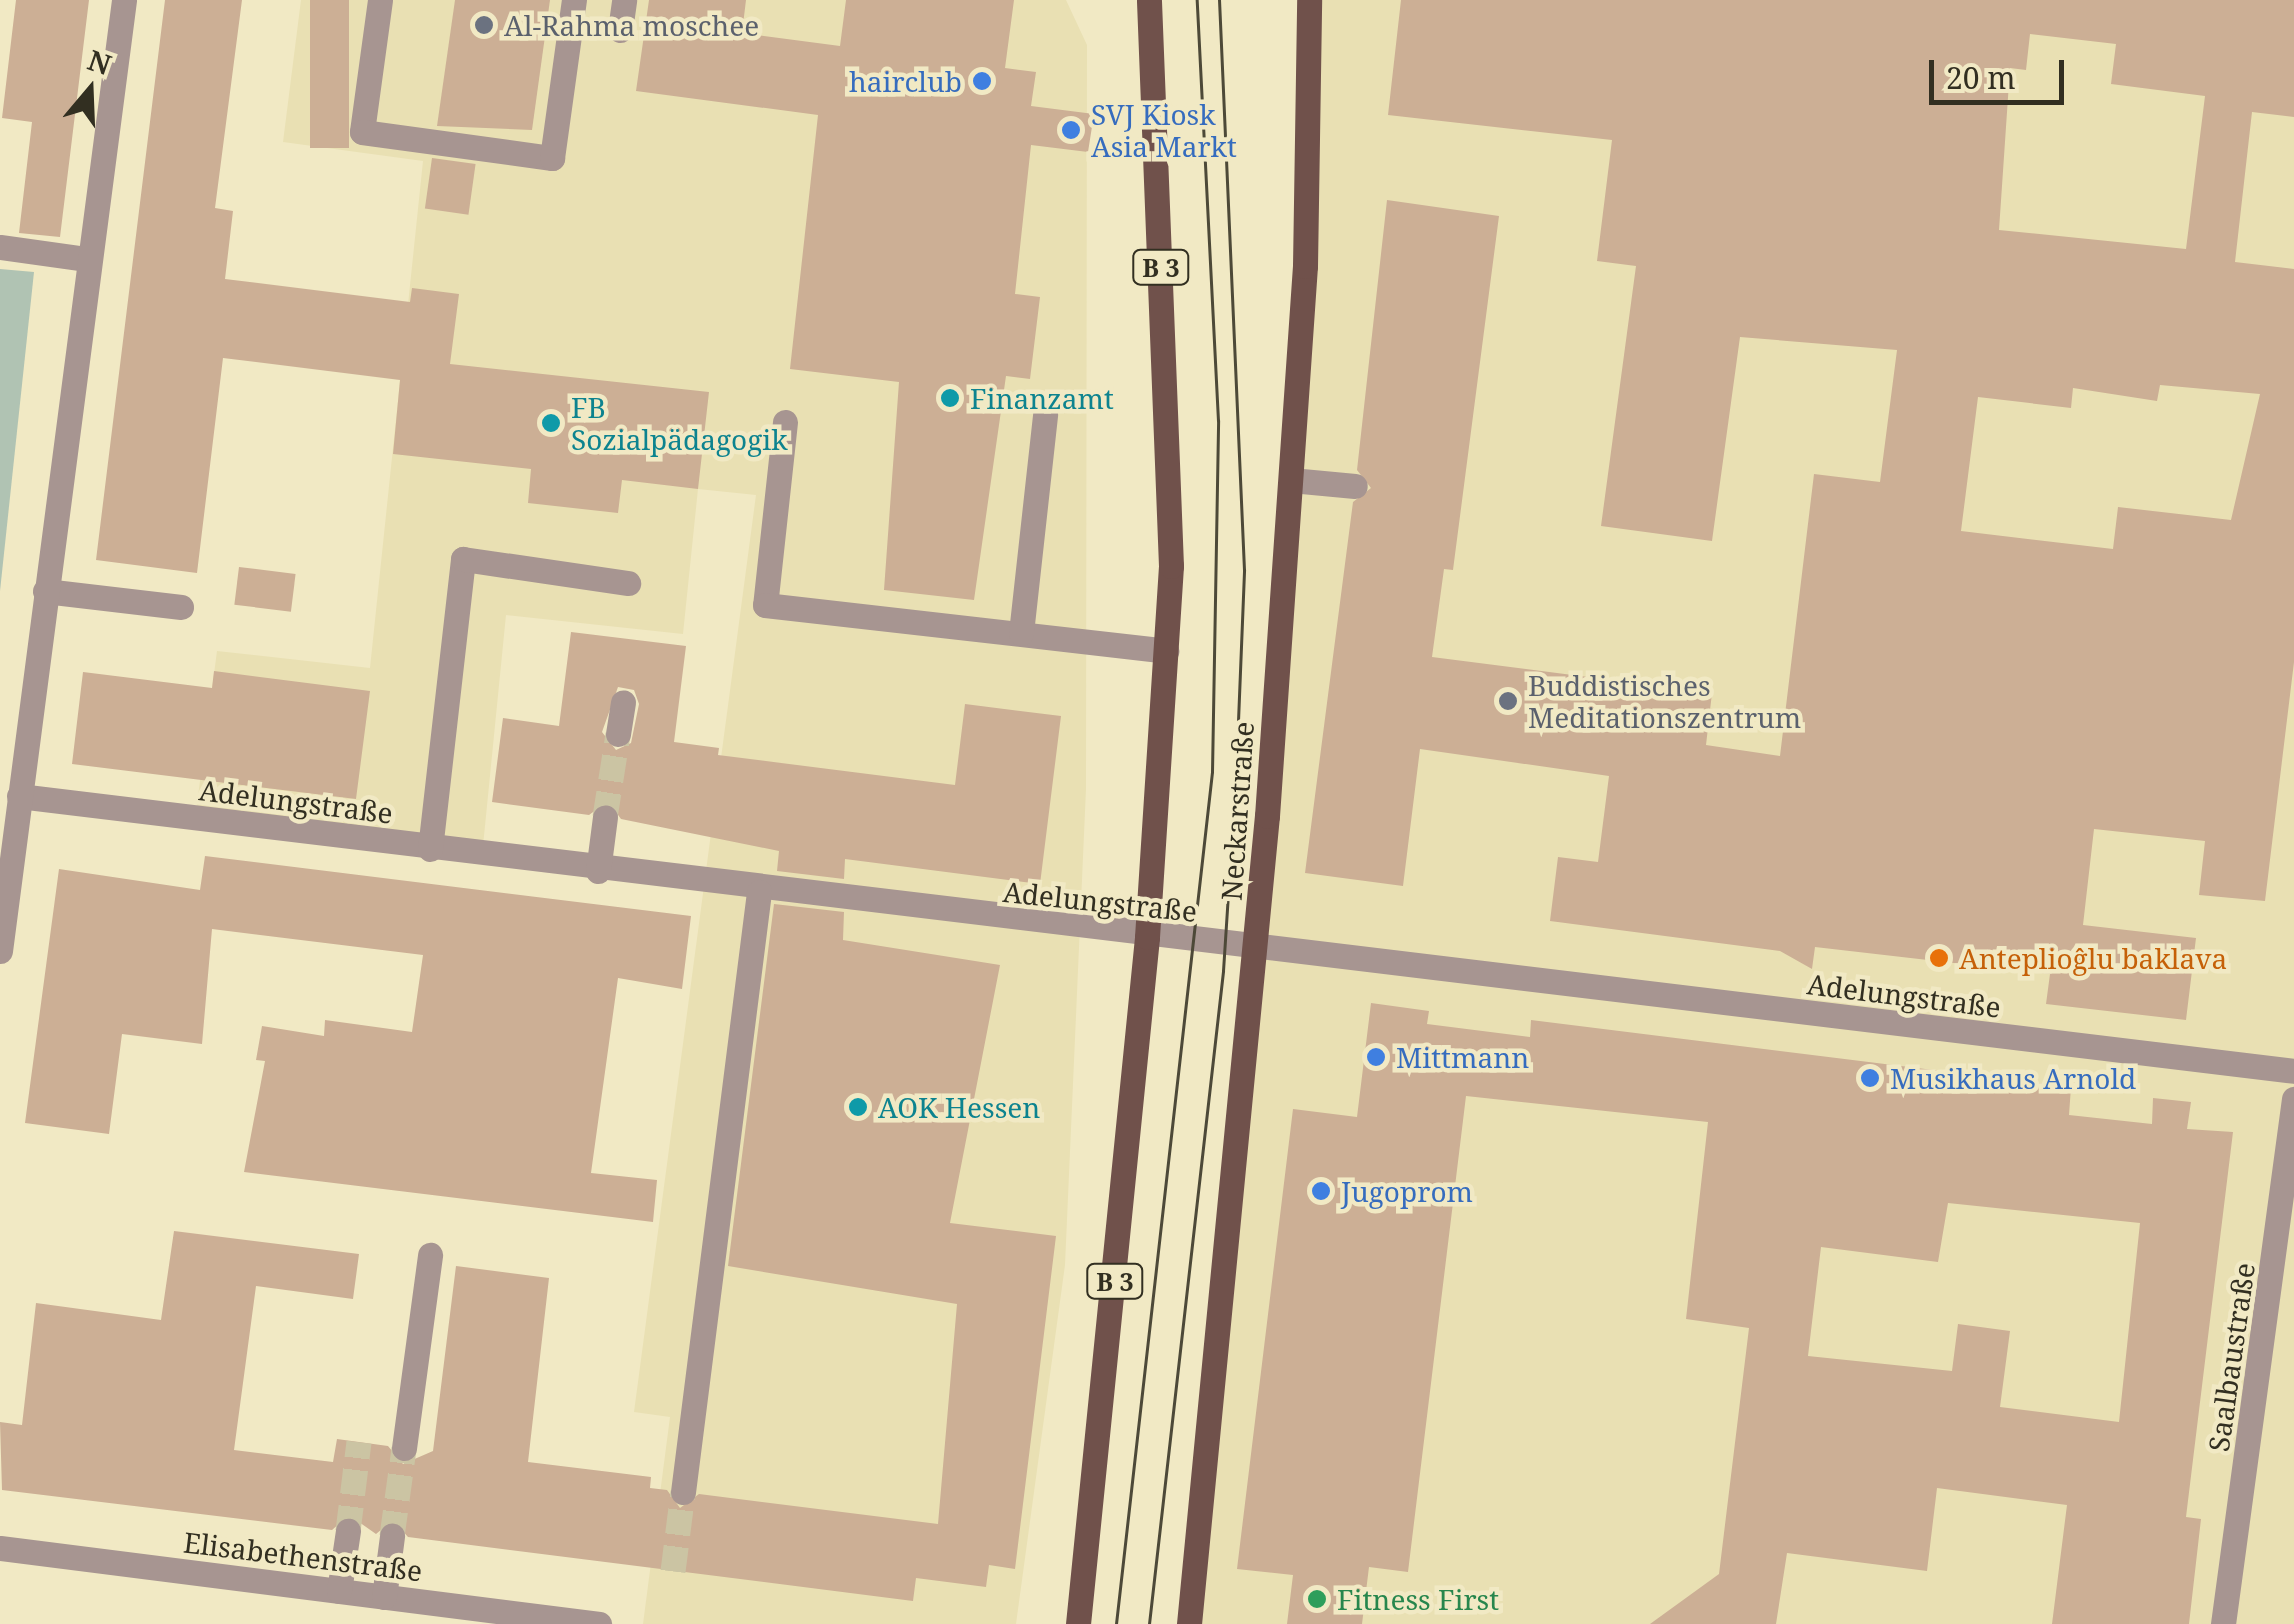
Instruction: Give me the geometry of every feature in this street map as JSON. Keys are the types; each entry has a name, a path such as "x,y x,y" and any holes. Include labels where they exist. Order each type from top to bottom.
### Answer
{"main road":[{"name":"B 3","path":"1078,1624 1147,938 1166,652 1168,388 1149,0"},
{"name":"Neckarstraße","path":"1189,1624 1256,949 1291,480 1310,1"}],"street":[{"path":"0,951 124,0"},
{"path":"380,0 362,132 552,158 574,0"},
{"path":"620,30 624,0"},
{"path":"0,247 88,258"},
{"path":"1021,633 1044,414"},
{"path":"786,422 765,605 1166,652"},
{"path":"1291,480 1355,486"},
{"path":"430,849 463,558 628,583"},
{"path":"45,590 181,606"},
{"path":"618,734 623,702"},
{"name":"Adelungstraße","path":"19,796 759,892 2294,1071"},
{"path":"598,871 606,817"},
{"path":"683,1492 759,892"},
{"name":"Saalbaustraße","path":"2223,1624 2294,1099"},
{"path":"404,1448 430,1255"},
{"path":"338,1591 348,1531"},
{"path":"384,1597 392,1536"},
{"name":"Elisabethenstraße","path":"0,1548 384,1597 447,1614 599,1624"}],"shaded area":[{"path":"301,0 1066,0 1087,45 1086,789 1065,1265 1016,1624 643,1624 670,1417 634,1412 756,495 698,489 683,634 506,615 482,856 195,819 217,651 370,668 423,161 283,142"},
{"path":"1312,0 2294,0 2294,1624 1189,1624 1257,949"}],"green space":[{"path":"0,269 34,272 0,591"}],"building":[{"path":"16,0 89,0 60,237 19,233 32,122 2,118"},
{"path":"165,0 242,0 215,208 233,211 225,279 410,302 412,288 459,294 450,364 709,392 698,489 622,480 618,513 528,503 531,469 393,454 400,380 223,358 197,573 96,560"},
{"path":"310,0 349,0 349,148 310,148"},
{"path":"455,0 550,0 532,130 437,126"},
{"path":"649,0 746,0 742,33 840,46 846,0 1014,0 1005,68 1036,72 1031,106 1094,114 1088,152 1031,145 1015,294 1040,297 1030,379 1006,376 974,600 884,590 899,382 790,369 818,115 636,91"},
{"path":"1401,0 2294,0 2294,117 2252,112 2235,262 2294,269 2294,662 2265,901 2199,895 2205,841 2094,829 2083,925 2196,938 2186,1020 2046,1004 2050,974 1815,947 1812,969 1780,951 1550,921 1558,857 1598,862 1609,776 1420,749 1403,886 1305,873 1353,502 1371,488 1357,470 1387,200 1499,216 1453,570 1444,569 1432,657 1712,693 1706,745 1780,756 1814,474 1880,482 1897,350 1740,337 1712,541 1601,526 1636,266 1597,261 1612,140 1388,115","holes":["2030,34 2116,44 2111,84 2205,96 2186,249 1999,230 2010,68 2026,70","2160,385 2260,394 2231,520 2118,507 2113,549 1961,531 1978,397 2071,408 2073,388 2157,401"]},
{"path":"432,158 476,164 468,215 425,209"},
{"path":"239,567 296,574 291,612 234,605"},
{"path":"571,632 686,646 674,742 719,748 718,755 955,785 965,704 1061,716 1040,884 845,859 844,879 777,871 779,851 621,819 608,801 589,815 492,802 503,718 559,726","holes":["618,687 634,690 639,704 631,743 616,750 602,732"]},
{"path":"214,671 370,691 356,799 72,764 83,672 212,688"},
{"path":"205,856 691,916 682,989 618,978 591,1173 657,1180 653,1222 244,1172 265,1061 256,1060 262,1026 324,1036 325,1020 412,1032 423,955 212,929 202,1044 122,1034 109,1134 25,1123 59,869 200,890"},
{"path":"774,904 844,912 843,940 1000,965 950,1223 1056,1236 1015,1569 989,1565 986,1587 916,1578 913,1601 408,1537 393,1520 376,1534 349,1515 332,1530 2,1490 0,1422 22,1425 36,1303 161,1320 174,1231 359,1254 353,1299 256,1286 234,1450 333,1462 337,1439 388,1446 403,1464 433,1451 456,1266 549,1278 528,1462 651,1477 650,1488 667,1490 680,1508 699,1494 938,1524 957,1304 728,1266"},
{"path":"1371,1003 1429,1011 1427,1024 1530,1037 1531,1020 2071,1087 2069,1115 2152,1124 2153,1098 2191,1102 2187,1129 2233,1132 2186,1517 2201,1519 2189,1624 2052,1624 2067,1505 1937,1488 1927,1571 1787,1553 1776,1624 1650,1624 1719,1574 1749,1328 1686,1319 1708,1122 1466,1096 1408,1572 1369,1567 1362,1624 1287,1624 1293,1575 1237,1569 1293,1109 1357,1117","holes":["1948,1203 2140,1223 2119,1422 2000,1407 2010,1331 1958,1324 1952,1371 1808,1356 1821,1247 1938,1262"]}],"tunnel":[{"path":"605,817 618,734"},
{"path":"348,1531 359,1442"},
{"path":"392,1536 404,1448"},
{"path":"673,1571 683,1492"}],"tram line":[{"path":"1116,1624 1212,772 1218,421 1197,0"},
{"path":"1149,1624 1223,971 1236,771 1244,570 1219,0"}],"place":[{"name":"Al-Rahma moschee","path":"484,25"},
{"name":"hairclub","path":"982,81"},
{"name":"SVJ Kiosk Asia Markt","path":"1071,130"},
{"name":"Finanzamt","path":"950,398"},
{"name":"FB Sozialpädagogik","path":"551,423"},
{"name":"Buddistisches Meditationszentrum","path":"1508,701"},
{"name":"Anteplioĝlu baklava","path":"1939,958"},
{"name":"Mittmann","path":"1376,1057"},
{"name":"Musikhaus Arnold","path":"1870,1078"},
{"name":"AOK Hessen","path":"858,1107"},
{"name":"Jugoprom","path":"1321,1191"},
{"name":"Fitness First","path":"1317,1599"}]}
